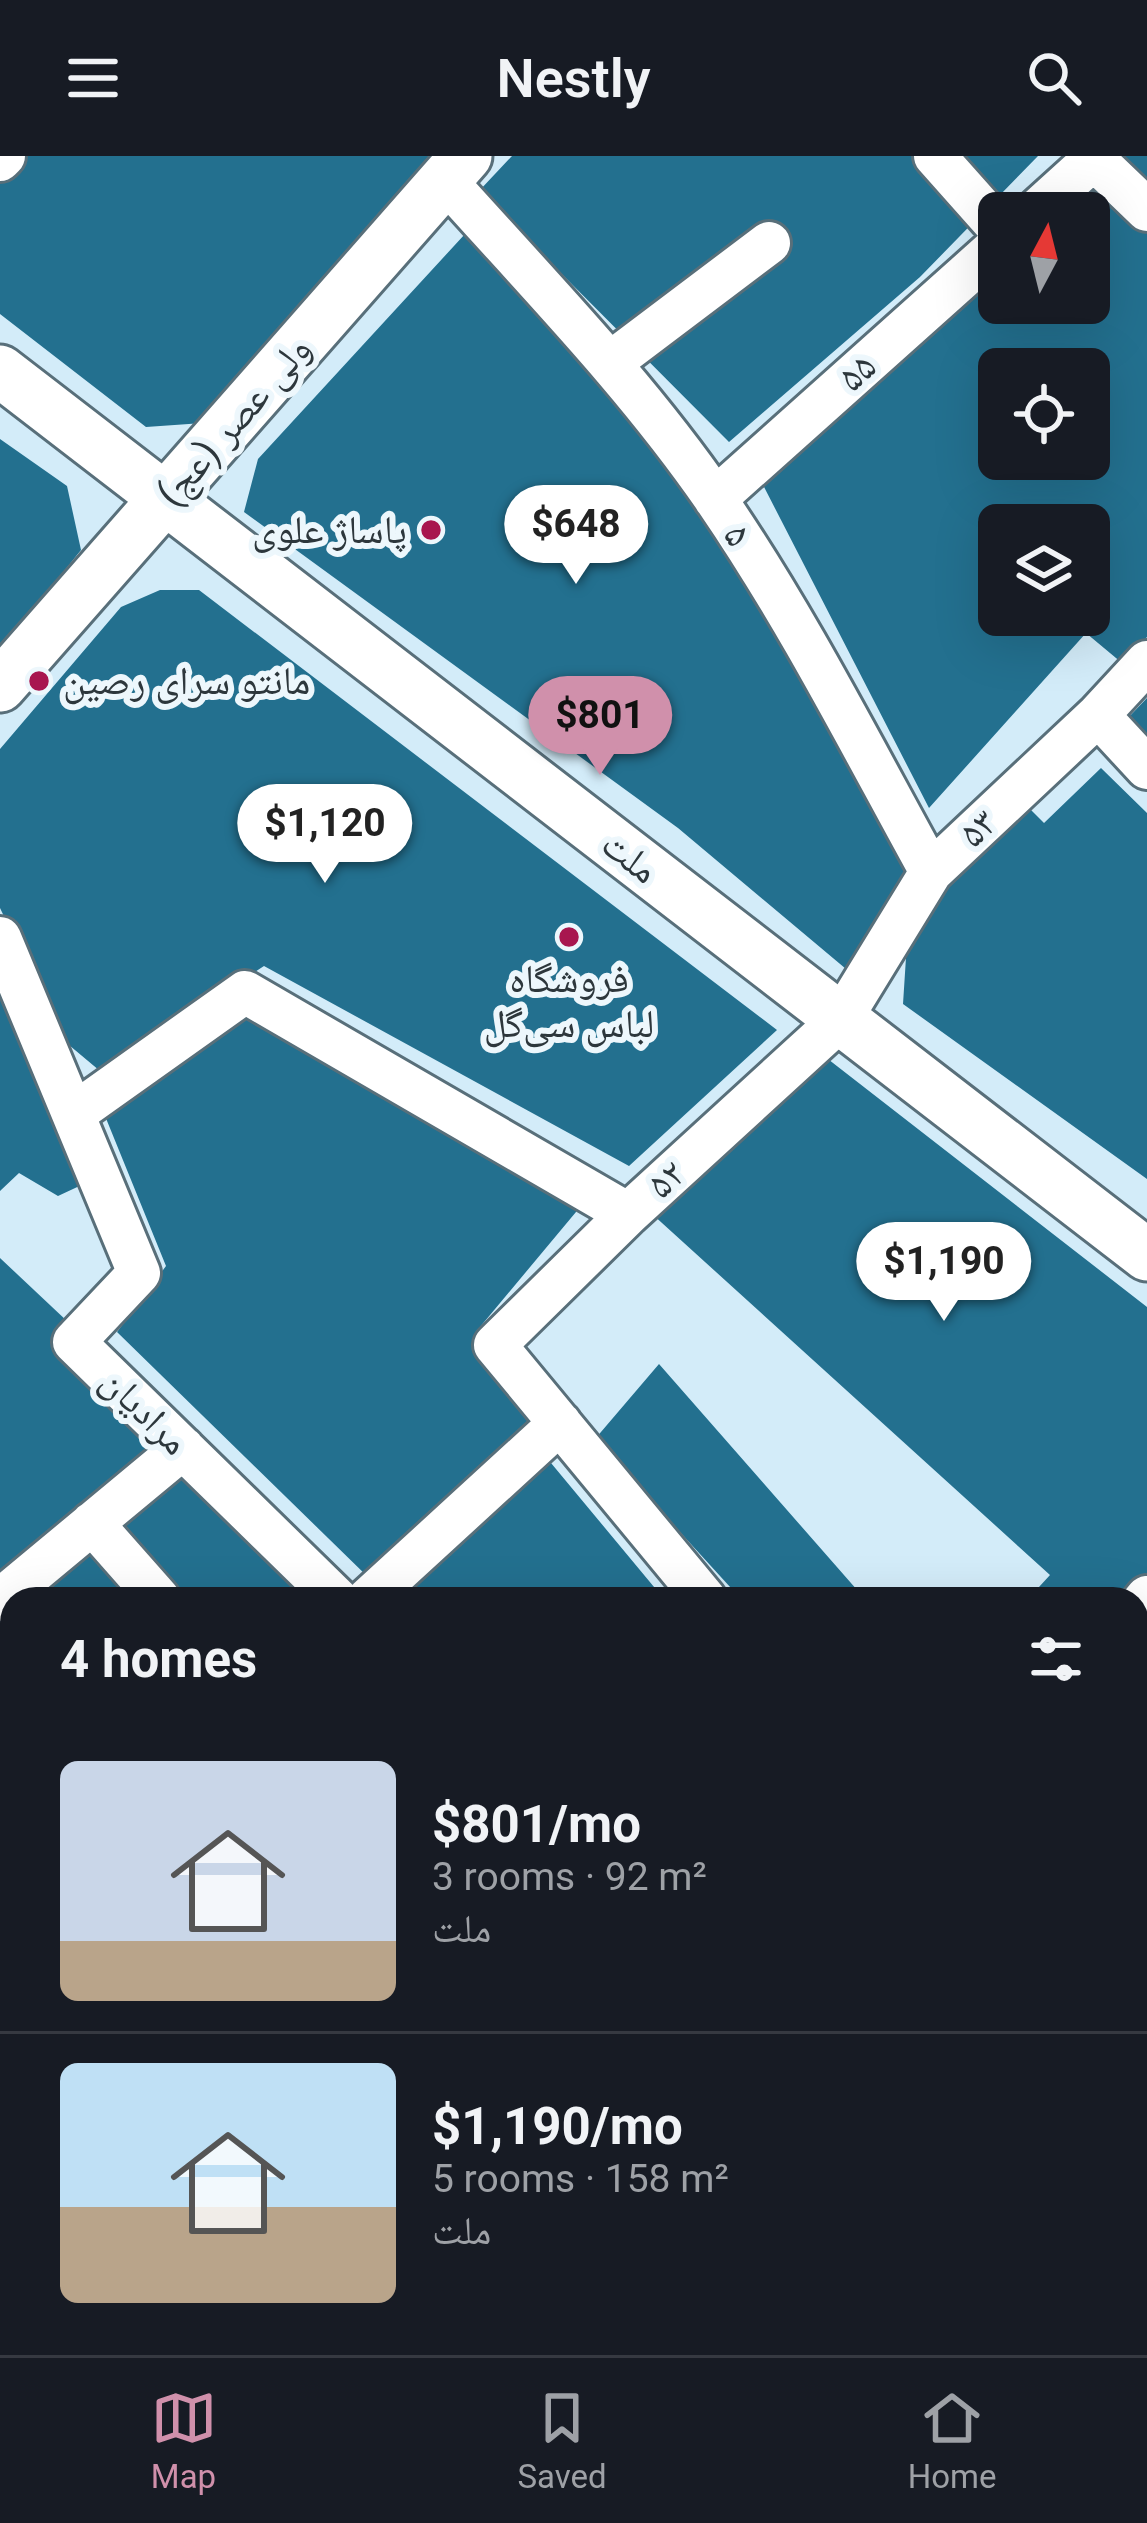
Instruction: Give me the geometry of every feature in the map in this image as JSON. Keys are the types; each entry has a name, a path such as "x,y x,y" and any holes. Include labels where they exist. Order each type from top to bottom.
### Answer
{"main road":[{"name":"ولی عصر (عج)","path":"0,686 456,168"},
{"name":"ملت","path":"0,370 1147,1255"}],"street":[{"path":"934,156 978,205"},
{"path":"1057,192 1095,158 1147,210"},
{"name":"۵","path":"456,168 716,499 798,633 931,872"},
{"path":"610,363 769,243"},
{"name":"۵۵","path":"716,499 978,263"},
{"name":"۵۳","path":"841,1019 931,872 1098,715 1147,662"},
{"path":"1098,715 1147,769"},
{"name":"مرادیان","path":"0,938 139,1273 74,1342 325,1587"},
{"path":"75,1113 245,992 628,1214"},
{"name":"۵۲","path":"560,1424 495,1345 628,1214 841,1019"},
{"path":"381,1587 560,1424 694,1587"},
{"path":"16,1587 182,1448"},
{"path":"92,1523 148,1587"}],"building":[{"path":"0,156 439,156 203,423 146,427 0,314"},
{"path":"512,156 1038,156 1003,192 978,192 978,218 920,277 729,442 479,191"},
{"path":"1112,156 1147,156 1147,637 1122,663 1090,636 1110,636 1110,504 978,504 978,636 1083,636 929,808 762,483 978,282 978,324 1110,324 1110,192 1073,192"},
{"path":"465,234 606,385 704,512 910,869 852,974 678,828 244,512 258,459"},
{"path":"0,439 67,486 81,550 0,651"},
{"path":"160,590 199,590 777,1030 629,1166 264,966 100,1071 63,1040 0,908 0,749 121,607"},
{"path":"1147,698 1147,745 1125,721"},
{"path":"1101,768 1147,813 1147,1179 903,1004 907,942 941,883 1023,802 1044,823"},
{"path":"0,949 88,1182 58,1196 19,1173 0,1191"},
{"path":"248,1003 586,1200 475,1333 538,1420 370,1579 117,1332 166,1266 103,1111"},
{"path":"824,1056 1147,1307 1147,1587 1039,1587 1050,1575 651,1213"},
{"path":"0,1258 170,1418 300,1587 0,1587"},
{"path":"659,1364 854,1587 730,1587 595,1439"},
{"path":"551,1463 654,1587 406,1587"}],"place":[{"name":"پاساژ علوی","path":"431,530"},
{"name":"مانتو سرای رصین","path":"39,681"},
{"name":"فروشگاه لباس سی‌گل","path":"569,937"}]}
